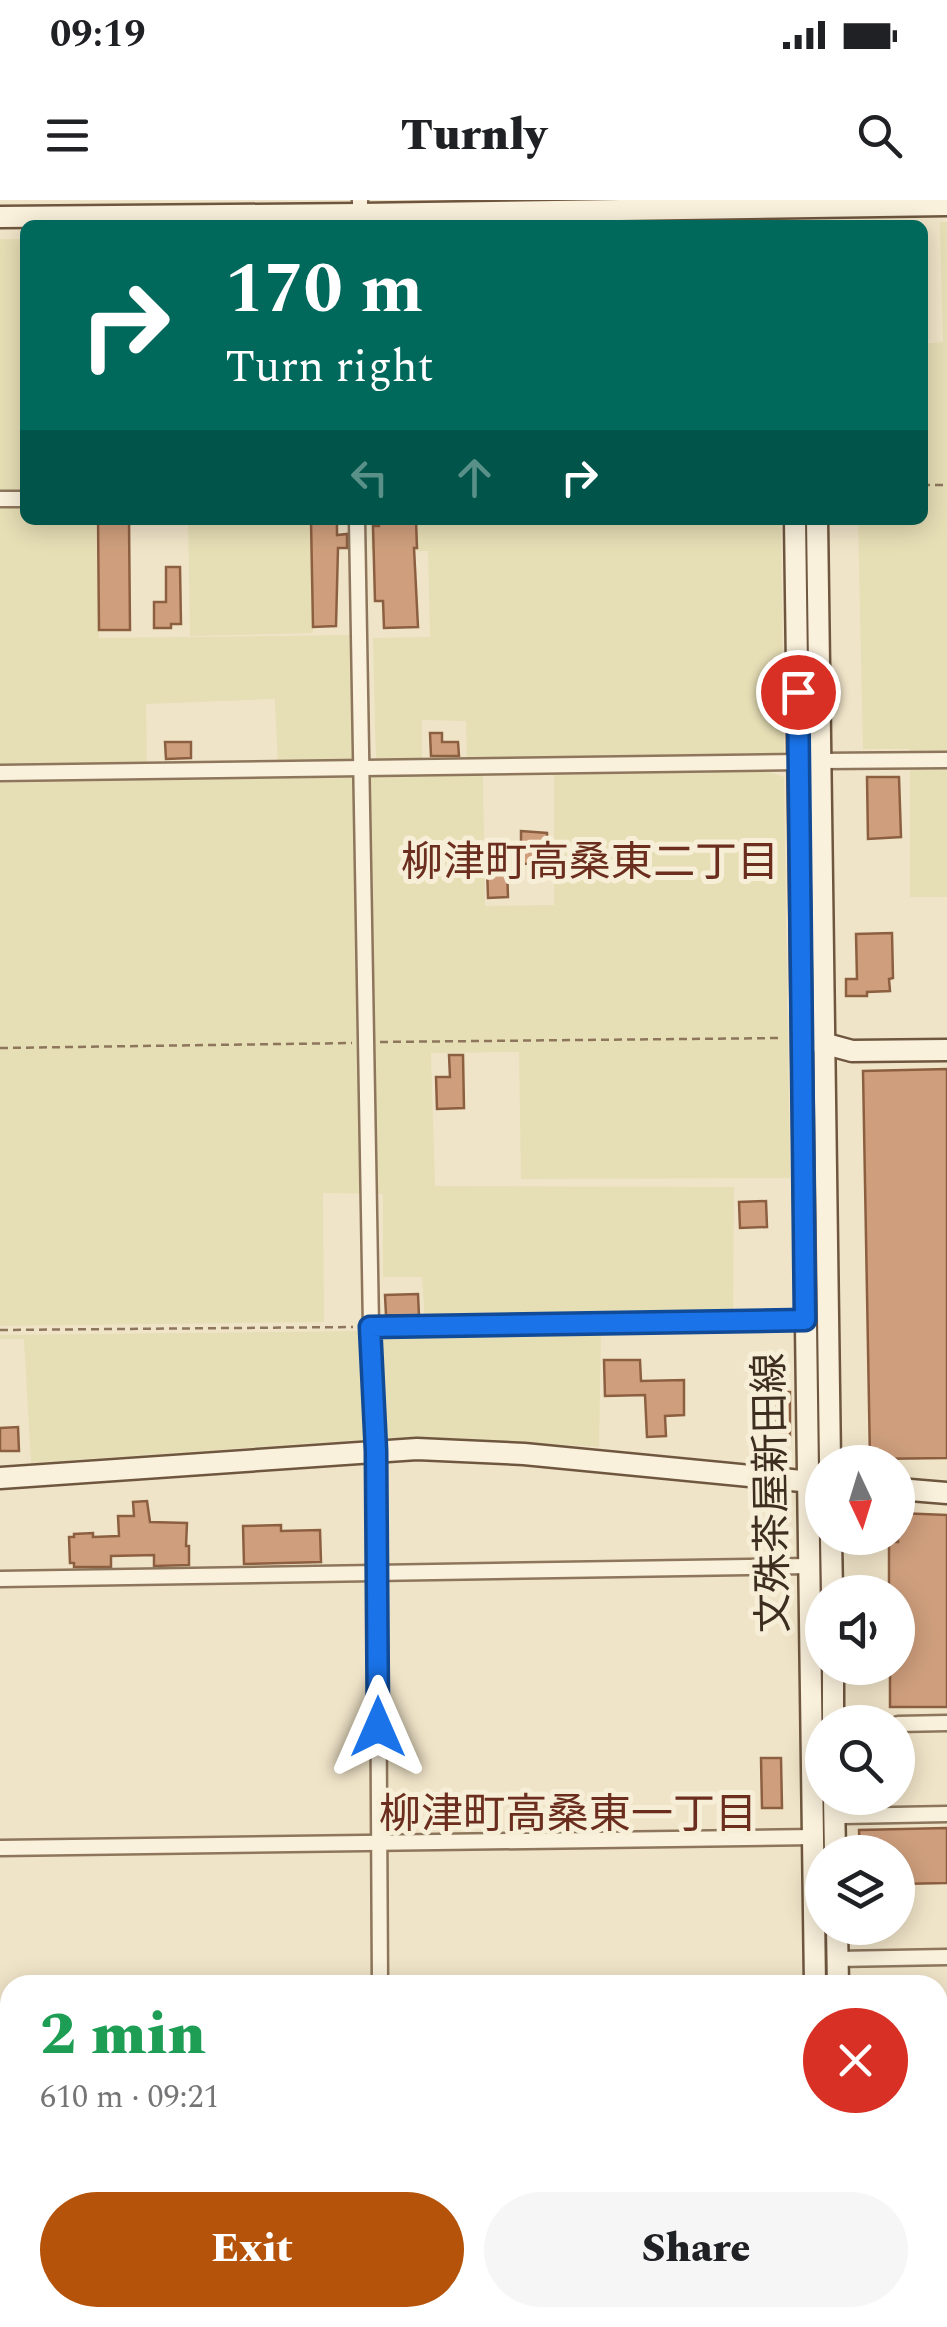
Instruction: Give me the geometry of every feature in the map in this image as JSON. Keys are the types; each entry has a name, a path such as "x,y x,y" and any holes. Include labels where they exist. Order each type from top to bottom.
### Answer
{"main road":[{"path":"0,217 806,214 947,205"},
{"name":"文殊茶屋新田線","path":"794,525 799,762 813,1041 805,1320 812,1445"},
{"path":"818,525 821,761 813,1041 829,1445"},
{"path":"813,1041 852,1050 947,1050"},
{"path":"0,1478 376,1451 452,1450 805,1481"},
{"path":"915,1490 947,1493"},
{"name":"文殊茶屋新田線","path":"809,1555 814,1835"},
{"name":"文殊茶屋新田線","path":"815,1945 815,1975"},
{"path":"838,1945 838,1975"}],"street":[{"path":"357,525 370,1327 376,1451 380,1975"},
{"path":"821,761 947,760"},
{"path":"0,773 799,762"},
{"path":"370,1327 805,1320"},
{"path":"0,1579 808,1566"},
{"path":"915,1724 947,1723"},
{"path":"915,1812 947,1814"},
{"path":"0,1848 805,1837"},
{"path":"838,1959 947,1957"}],"path":[{"path":"0,1048 813,1041"},
{"path":"0,1330 370,1327"}],"shaded area":[{"path":"940,222 947,222 947,897 910,897 910,749 863,749 858,525 928,525 928,344 943,342"},
{"path":"0,239 20,239 20,525 96,525 99,638 357,635 359,765 278,766 275,699 146,704 147,768 0,768"},
{"path":"188,525 312,525 313,633 190,636"},
{"path":"371,525 781,525 784,758 467,765 466,721 422,720 422,760 376,761 373,638 430,637 428,551 371,550"},
{"path":"766,771 784,777 790,1178 521,1179 519,1052 431,1053 435,1186 734,1187 733,1316 425,1321 422,1277 383,1277 383,1194 323,1193 324,1322 0,1326 0,783 483,775 485,906 554,905 554,775"},
{"path":"601,1332 599,1447 387,1438 31,1463 24,1339 0,1339 0,1335"}],"building":[{"path":"98,525 129,525 130,630 99,630"},
{"path":"311,525 337,525 337,535 347,534 347,548 338,548 336,626 313,627"},
{"path":"416,525 418,627 384,628 383,601 375,601 373,526"},
{"path":"166,567 180,567 181,624 154,628 154,602 166,602"},
{"path":"430,733 442,733 442,742 458,742 459,756 431,756"},
{"path":"165,742 191,742 191,758 166,759"},
{"path":"867,777 899,777 901,837 868,839"},
{"path":"521,831 547,833 548,863 521,864"},
{"path":"507,866 508,897 488,898 487,867"},
{"path":"892,933 890,991 846,996 846,979 857,979 856,934"},
{"path":"449,1055 463,1055 464,1108 437,1109 436,1077 450,1077"},
{"path":"947,1069 947,1458 915,1458 915,1445 870,1445 863,1071"},
{"path":"766,1201 767,1227 740,1228 739,1202"},
{"path":"418,1294 419,1316 386,1315 385,1295"},
{"path":"604,1360 640,1360 641,1381 684,1380 684,1415 665,1416 666,1436 647,1437 645,1395 605,1396"},
{"path":"777,1392 790,1392 790,1442 776,1442"},
{"path":"18,1427 19,1451 0,1451 0,1428"},
{"path":"147,1501 150,1522 187,1523 189,1565 154,1566 154,1555 111,1556 111,1567 74,1567 70,1563 69,1537 93,1533 93,1537 119,1536 118,1516 134,1516 133,1502"},
{"path":"915,1514 947,1515 947,1707 890,1705 890,1685 915,1685 915,1575 889,1575 889,1555 915,1555"},
{"path":"281,1525 281,1531 320,1530 321,1562 244,1564 243,1526"},
{"path":"761,1758 781,1758 782,1808 762,1808"},
{"path":"947,1828 947,1883 915,1884 915,1835 859,1835 859,1830"}],"district":[{"name":"柳津町高桑東二丁目","path":"590,863"},
{"name":"柳津町高桑東一丁目","path":"568,1815"}],"route":[{"path":"378,1727 376,1451 370,1327 805,1320 798,692"}]}
